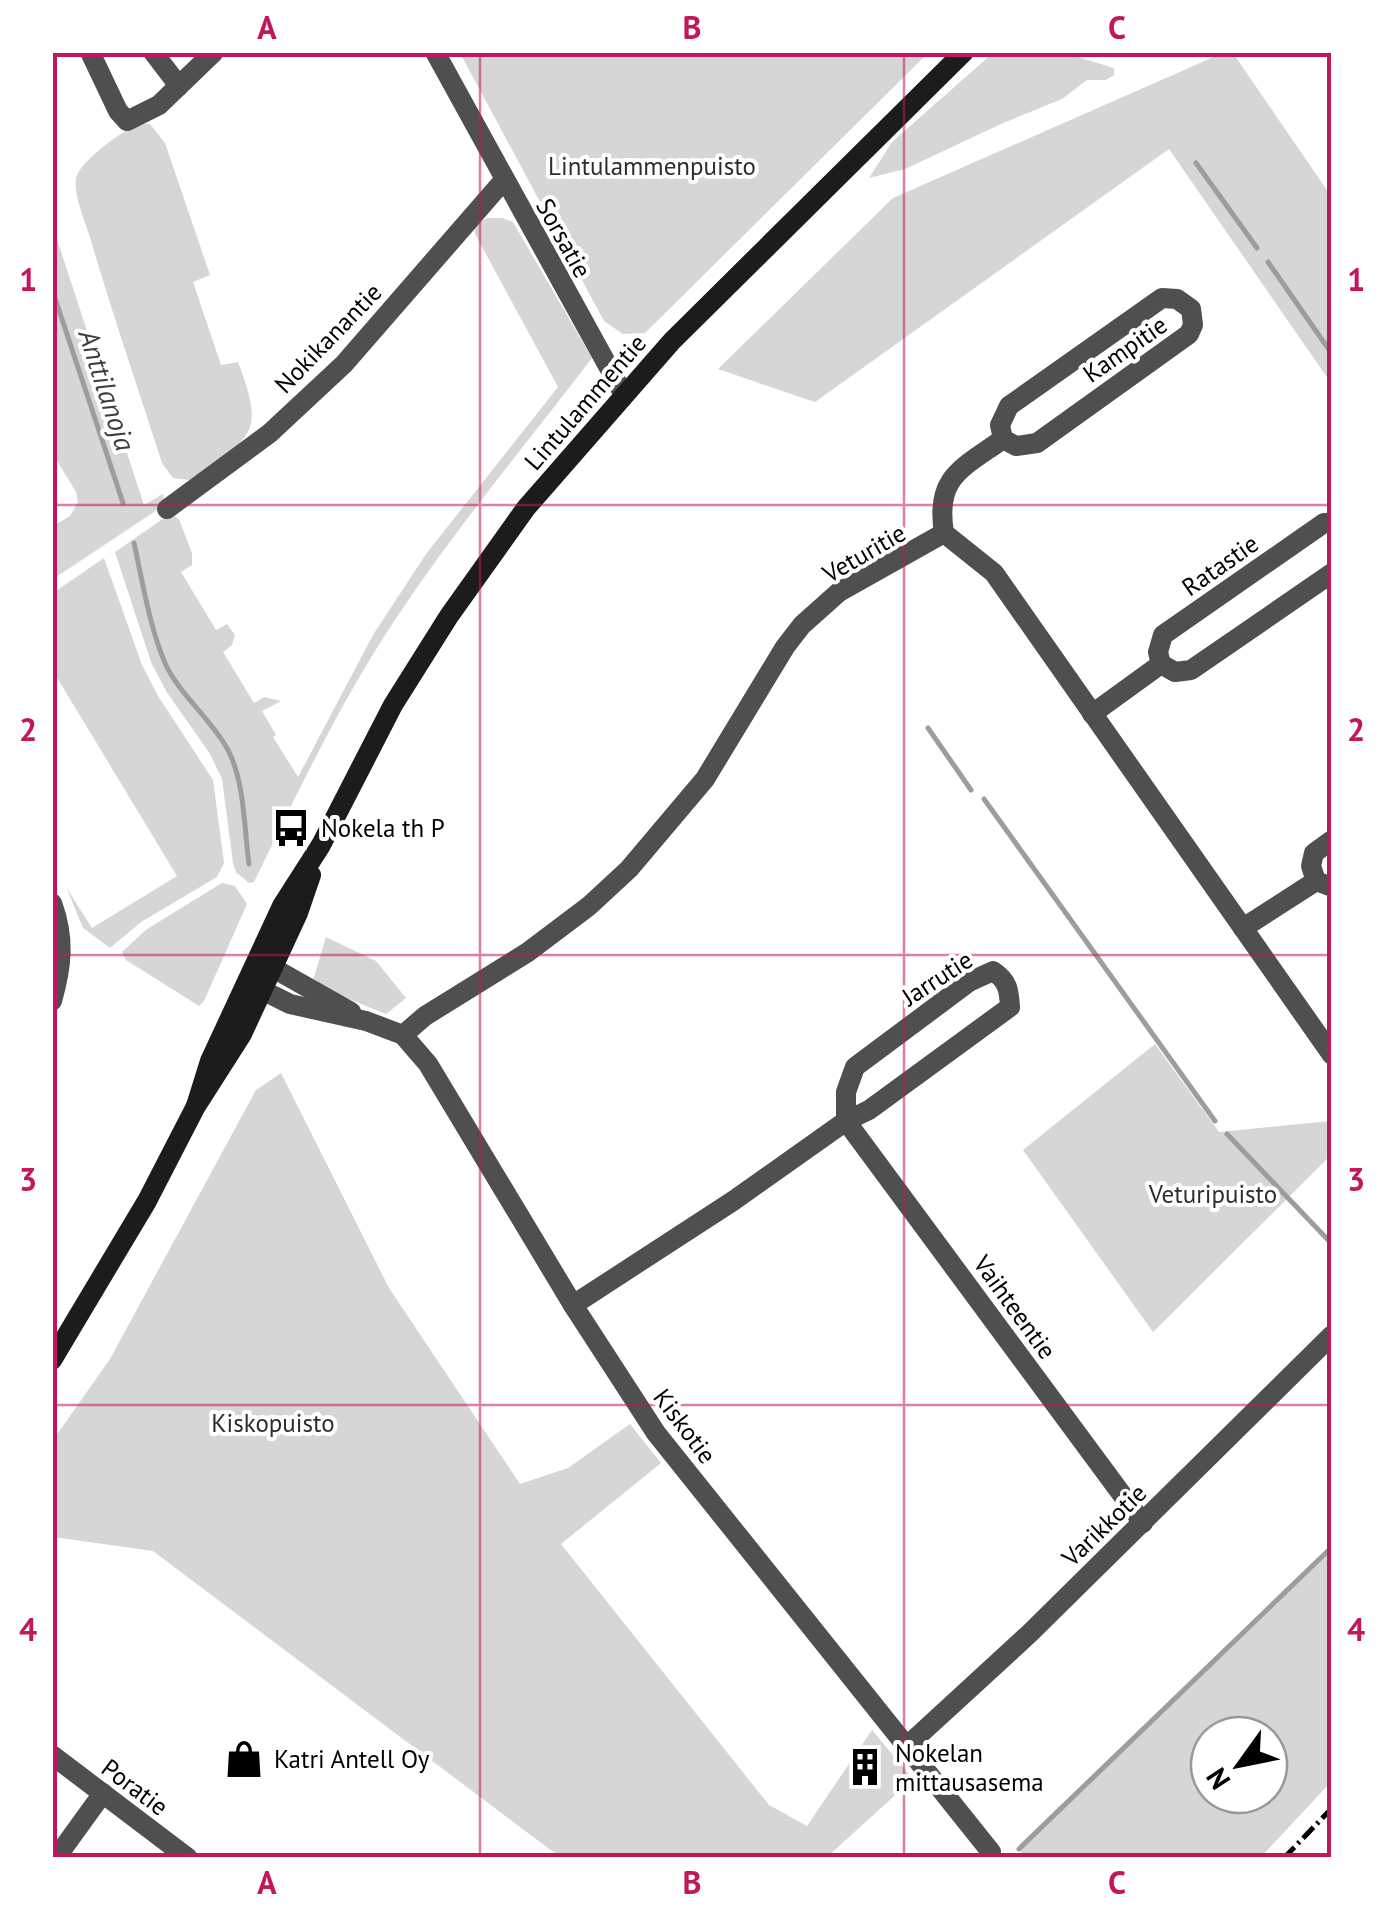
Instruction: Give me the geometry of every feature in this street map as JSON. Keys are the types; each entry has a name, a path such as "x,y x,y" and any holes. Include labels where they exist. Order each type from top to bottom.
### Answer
{"street":[{"path":"90,52 118,111 127,121 159,106 214,52"},
{"path":"153,52 179,86"},
{"name":"Sorsatie","path":"435,52 624,395"},
{"name":"Lintulammentie","path":"52,1360 147,1201 196,1106 242,1034 265,963 298,913 321,845 394,705 449,616 526,508 624,395 699,313 964,52"},
{"name":"Nokikanantie","path":"167,508 270,432 344,364 504,180"},
{"name":"Kampitie","path":"1162,298 1177,299 1192,309 1189,334 1037,443 1016,446 1002,439 1000,425 1008,406 1162,298"},
{"name":"Kampitie","path":"944,534 940,506 945,487 965,466 1002,439"},
{"name":"Ratastie","path":"1092,714 1161,664 1158,652 1163,636 1324,523 1332,523"},
{"name":"Veturitie","path":"403,1035 426,1016 528,952 589,906 629,869 704,779 802,625 839,592 944,534 994,573 1332,1055"},
{"path":"1161,664 1175,672 1192,670 1332,573"},
{"path":"1244,928 1324,884 1312,866 1314,853 1332,840"},
{"path":"52,903 62,929 61,969 52,1001"},
{"name":"Kiskotie","path":"265,963 366,1020 403,1035 428,1064 573,1305 656,1433 990,1852"},
{"name":"Jarrutie","path":"573,1305 733,1201 846,1121 870,1110 1010,1007 1004,978 993,971 970,982 855,1067 846,1092 846,1121"},
{"name":"Kiskotie","path":"255,987 290,1004 366,1020"},
{"name":"Vaihteentie","path":"846,1121 1143,1523"},
{"name":"Varikkotie","path":"907,1746 1143,1523 1332,1334"},
{"name":"Poratie","path":"52,1755 188,1858"},
{"path":"56,1858 103,1793"}],"green space":[{"path":"1225,52 1233,53 1331,196 1331,383 1169,149 815,402 718,369 893,198"},
{"name":"Lintulammenpuisto","path":"460,53 928,53 645,333 623,334 604,321"},
{"path":"993,53 1065,53 1114,68 1114,75 1106,80 1087,80 1062,99 905,169 869,178 892,142"},
{"path":"139,124 150,124 165,143 210,275 193,282 221,365 238,362 251,406 251,421 239,443 190,480 173,478 162,463 76,192 76,178 85,163 113,139"},
{"path":"487,218 513,222 592,358 406,603 364,669 254,882 249,883 236,872 233,863 222,779 151,662 115,552 170,514 179,519 192,553 192,565 181,572 216,630 227,624 235,635 232,645 223,652 254,703 264,697 281,701 262,711 298,777 373,635 426,554 558,387 475,234 474,225"},
{"path":"52,224 144,505 163,494 164,498 160,508 53,579 53,526 70,516 78,502 53,454"},
{"path":"104,558 142,665 213,780 224,863 217,877 141,922 110,948 83,928 66,887 92,928 177,876 53,671 53,593"},
{"path":"222,883 235,886 247,904 199,1006 126,960 122,952 147,929"},
{"path":"326,937 376,961 406,998 386,1014 312,984"},
{"name":"Veturipuisto","path":"1155,1044 1219,1132 1331,1121 1332,1154 1153,1332 1023,1150"},
{"name":"Kiskopuisto","path":"281,1073 389,1288 520,1484 568,1468 630,1424 661,1463 561,1544 769,1805 807,1826 872,1730 913,1779 827,1857 560,1857 153,1551 53,1537 53,1440 110,1359 256,1090"},
{"path":"1331,1545 1331,1782 1261,1857 1022,1857 1019,1845"}],"waterway":[{"path":"1196,163 1257,248"},
{"path":"1268,262 1332,354"},
{"name":"Anttilanoja","path":"52,289 123,503"},
{"name":"Anttilanoja","path":"134,543 165,663 221,738 234,763 249,864"},
{"path":"928,728 971,790"},
{"path":"984,799 1215,1121"},
{"path":"1227,1134 1332,1244"},
{"path":"1019,1849 1332,1547"}],"railway":[{"path":"1284,1858 1332,1808"}],"place":[{"name":"Nokela th P","path":"291,828"},
{"name":"Katri Antell Oy","path":"244,1759"},
{"name":"Nokelan mittausasema","path":"865,1767"}]}
